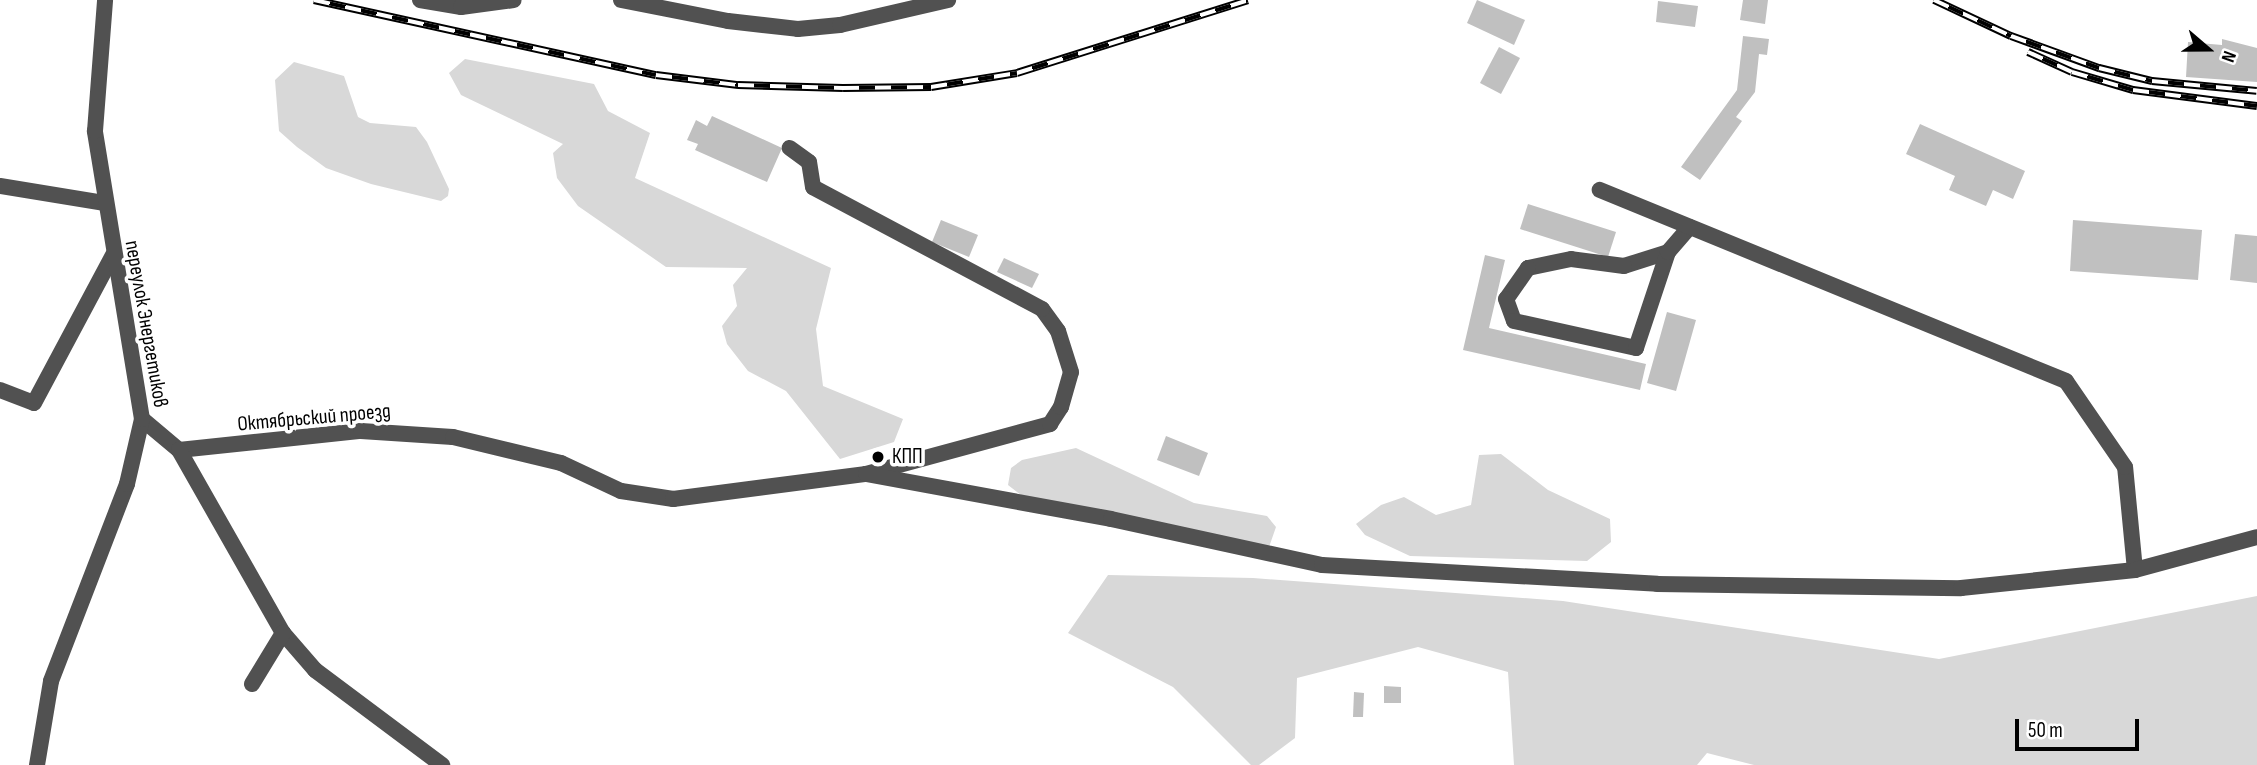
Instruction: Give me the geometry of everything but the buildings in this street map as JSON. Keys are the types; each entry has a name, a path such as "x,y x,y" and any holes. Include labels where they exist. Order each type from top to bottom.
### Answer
{"street":[{"name":"переулок Энергетиков","path":"37,765 51,681 127,484 142,419 104,203 96,131 105,0"},
{"path":"420,0 461,7 514,0"},
{"path":"621,0 728,21 799,29 840,25 948,0"},
{"path":"790,148 809,162 813,187 1042,309 1058,331 1071,372 1061,407 1050,424 866,474"},
{"path":"0,186 104,203"},
{"path":"1601,190 2066,381 2124,467 2135,570"},
{"path":"1668,252 1624,266 1571,258 1528,268 1506,299 1514,321 1636,348 1668,252 1690,227"},
{"path":"0,390 34,403 113,255"},
{"path":"142,419 179,450 283,633 315,670 442,765"},
{"name":"Октябрьский проезд","path":"179,450 361,431 403,431 453,437 561,463 621,491 673,499 866,474"},
{"path":"866,474 1111,519 1322,565 1657,583 1961,588 2135,570 2257,537"},
{"path":"252,684 283,633"}],"shaded area":[{"path":"465,59 594,84 608,111 650,133 635,178 831,268 816,329 823,386 903,419 894,442 840,459 786,391 748,371 727,344 722,326 737,306 733,285 747,268 666,267 578,206 557,178 553,153 563,144 461,95 449,73"},
{"path":"294,62 344,76 358,117 370,123 416,127 427,142 449,189 448,196 441,201 371,184 326,168 297,147 279,131 275,80"},
{"path":"1076,448 1194,503 1267,516 1276,527 1269,547 1021,495 1008,485 1011,468 1022,460"},
{"path":"1501,454 1548,490 1610,519 1611,542 1587,561 1410,556 1365,535 1356,524 1381,505 1404,497 1436,515 1471,505 1479,455"},
{"path":"1108,575 1253,578 1563,601 1939,659 2257,596 2257,765 1754,765 1707,753 1697,765 1514,765 1508,672 1418,647 1297,678 1295,738 1259,765 1251,765 1173,687 1068,633"}],"railway":[{"path":"314,0 656,75 738,85 843,88 931,87 1017,73 1248,0"},
{"path":"1934,0 2011,36 2099,68 2152,81 2257,91"},
{"path":"2028,52 2072,72 2133,90 2257,106"}],"place":[{"name":"КПП","path":"878,457"}]}
